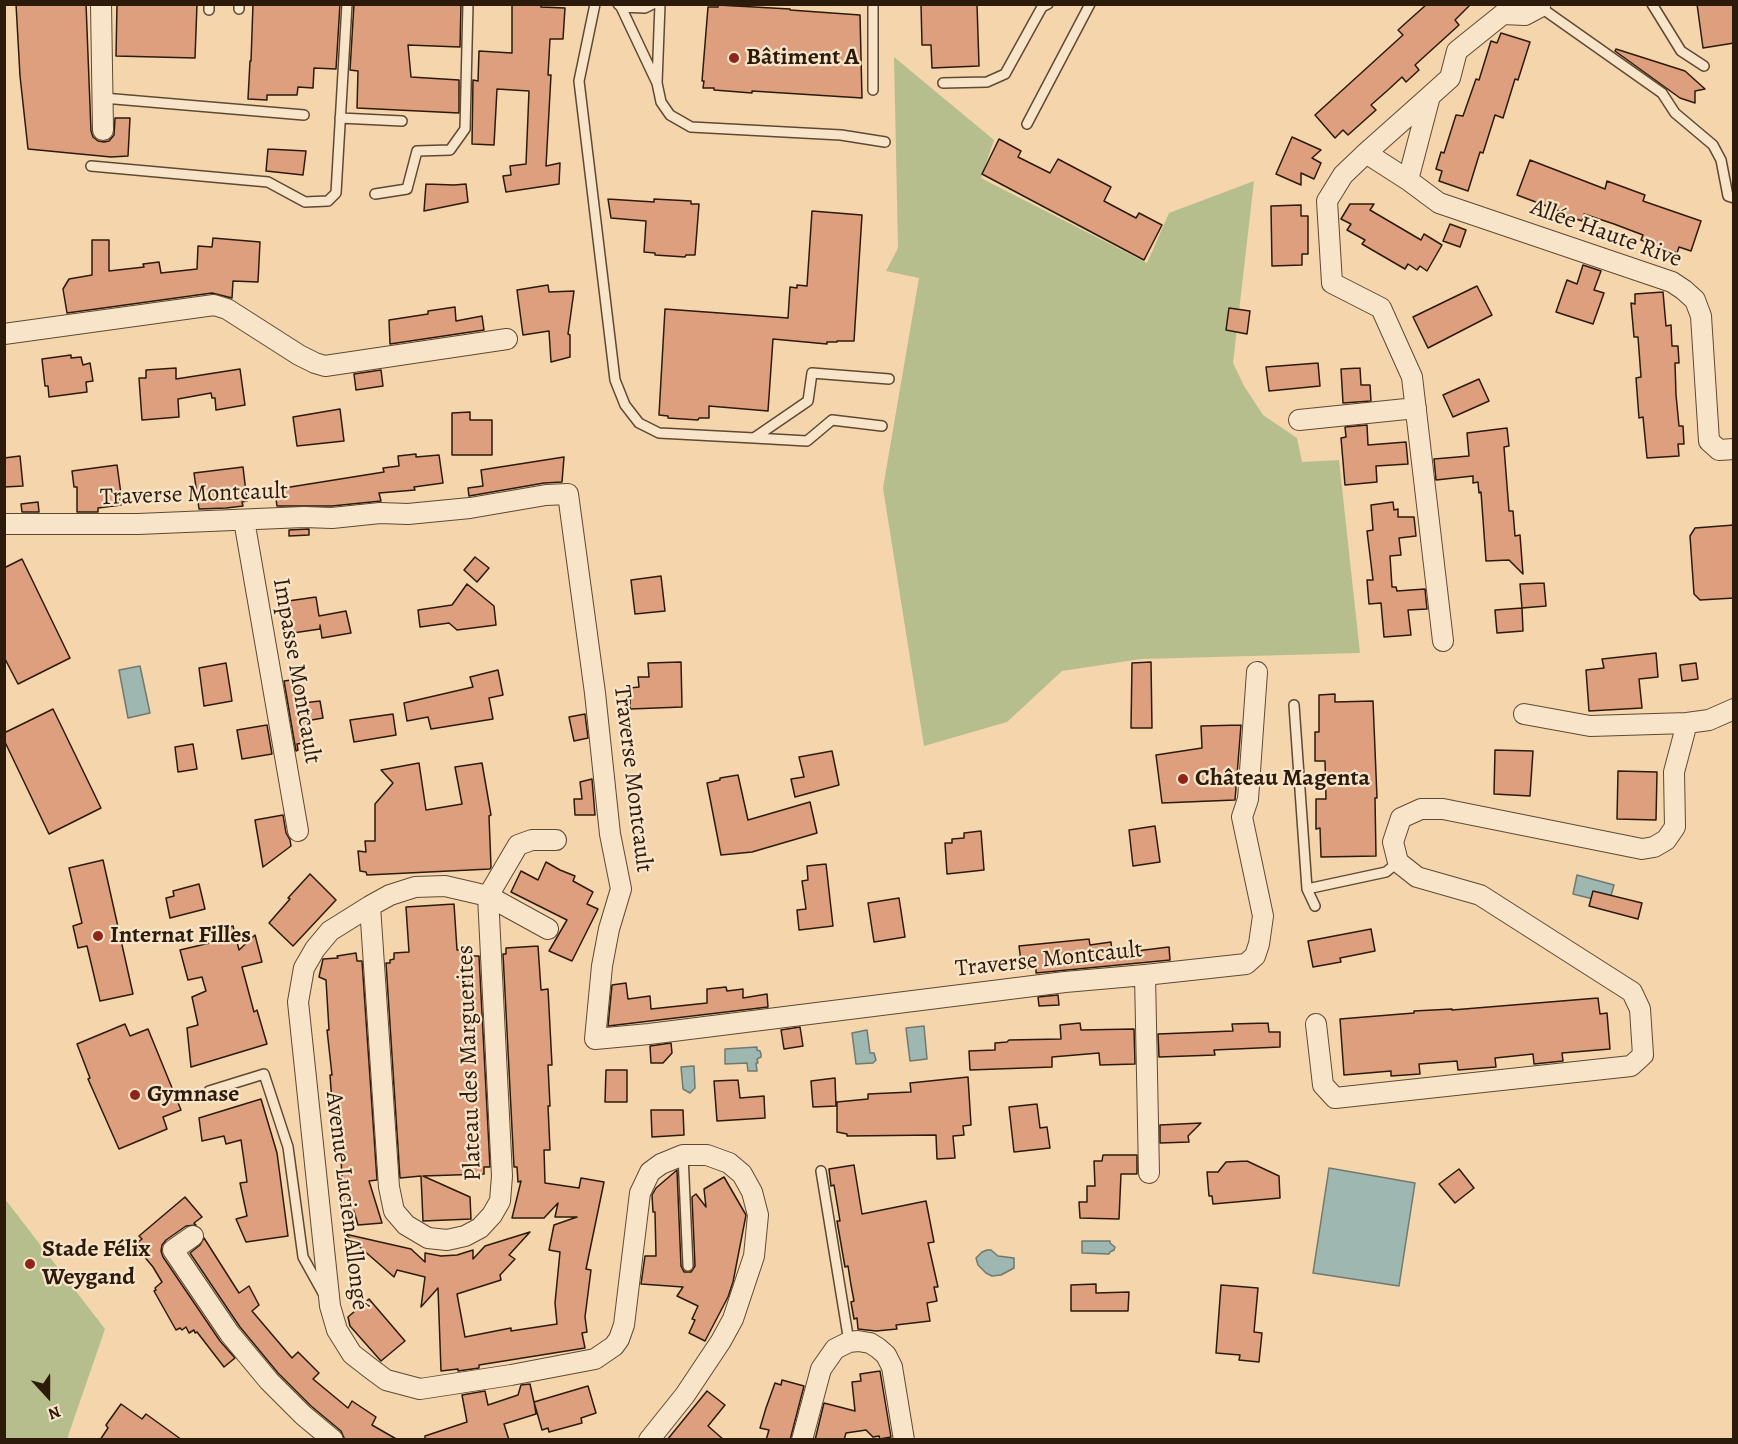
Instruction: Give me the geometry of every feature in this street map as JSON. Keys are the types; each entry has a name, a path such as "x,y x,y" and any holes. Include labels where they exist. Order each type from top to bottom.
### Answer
{"street":[{"path":"101,4 103,130"},
{"path":"1443,641 1412,377 1381,308 1332,283 1328,201 1343,175 1450,78 1457,51 1503,14 1535,9"},
{"path":"1408,180 1430,96"},
{"name":"Allée Haute Rive","path":"1365,153 1439,203 1672,282 1684,290 1695,300 1701,316 1709,441 1719,450 1734,449"},
{"path":"4,334 214,305 227,309 299,355 325,366 507,339"},
{"path":"1299,420 1416,408"},
{"name":"Traverse Montcault","path":"4,524 138,524 304,517 332,518 380,513 408,514 568,494 595,693 610,834 621,889 609,929 602,966 595,1039 1065,982 1246,964 1255,956 1263,916 1242,817 1248,799 1257,672"},
{"name":"Impasse Montcault","path":"244,520 298,831"},
{"path":"1524,714 1590,726 1687,723 1708,720 1734,709"},
{"path":"1316,1024 1323,1085 1335,1098 1631,1066 1643,1055 1640,1009 1632,992 1480,895 1418,877 1398,862 1393,842 1401,818 1421,809 1443,809 1642,849 1653,847 1666,840 1674,827 1674,772 1687,723"},
{"path":"488,896 518,845 532,840 556,840"},
{"path":"370,906 390,895 416,887 445,886 488,896 548,928"},
{"name":"Plateau des Marguerites","path":"370,906 388,1187 394,1211 406,1225 428,1238 447,1240 465,1236 480,1228 492,1215 500,1201 502,1176 488,896"},
{"name":"Avenue Lucien Allongé","path":"370,906 330,931 315,950 304,968 297,1002 330,1306 337,1329 352,1354 387,1380 420,1389 595,1359 614,1346 624,1325 640,1192 650,1172 661,1164 683,1155 707,1155 729,1163 742,1174 752,1192 758,1215 754,1256 733,1319 721,1341 685,1395 649,1440"},
{"path":"1145,975 1149,1173"},
{"path":"193,1236 173,1250 223,1325 269,1381 303,1415 333,1440"},
{"path":"802,1440 821,1369 835,1349 849,1342 858,1341 870,1343 886,1355 892,1367 904,1440"}],"lane":[{"path":"91,166 268,182 305,202 328,201 336,193 347,4"},
{"path":"375,194 407,189 417,151 450,150 465,129 468,4"},
{"path":"595,4 579,81 615,380 625,405 639,423 659,433 807,441 832,420 882,426"},
{"path":"619,6 645,8 653,4"},
{"path":"660,4 657,83 661,102 670,115 691,127 841,135 885,142"},
{"path":"873,4 873,90"},
{"path":"943,83 987,82 1005,74 1042,7 1047,4"},
{"path":"1027,124 1090,4"},
{"path":"1652,4 1681,51 1704,66"},
{"path":"619,6 657,83"},
{"path":"1535,9 1662,93 1675,113 1713,145 1722,160 1728,196 1734,198"},
{"path":"102,98 304,115"},
{"path":"340,117 402,121"},
{"path":"754,438 808,401 812,373 889,379"},
{"path":"1294,705 1307,889 1315,906"},
{"path":"1307,889 1386,872 1398,862"},
{"path":"209,1091 264,1074 288,1147 303,1257 330,1306"},
{"path":"683,1155 688,1266"},
{"path":"821,1171 849,1342"}],"green space":[{"path":"894,57 994,140 981,178 1147,263 1169,213 1254,181 1233,363 1244,386 1263,415 1297,438 1302,462 1339,460 1360,653 1141,659 1062,671 1007,722 924,746 883,488 919,278 886,271 898,248"},
{"name":"Stade Félix Weygand","path":"5,1199 105,1329 67,1439 5,1439"}],"water":[{"path":"140,666 150,713 128,718 119,670"},
{"path":"1577,875 1614,885 1609,903 1573,894"},
{"path":"924,1026 927,1059 910,1061 906,1028"},
{"path":"867,1030 870,1053 874,1053 876,1060 873,1063 856,1064 852,1033"},
{"path":"757,1047 761,1057 757,1059 757,1071 748,1071 747,1063 725,1064 725,1049"},
{"path":"694,1066 695,1088 690,1093 683,1089 681,1067"},
{"path":"1329,1168 1415,1183 1399,1286 1313,1273"},
{"path":"1082,1241 1110,1241 1115,1247 1109,1254 1082,1253"},
{"path":"987,1250 991,1250 998,1256 1014,1258 1014,1268 1001,1275 992,1276 986,1273 978,1265 976,1258"}],"building":[{"path":"16,4 86,4 91,131 93,137 98,141 109,141 114,135 115,118 130,118 128,156 111,157 28,149 20,76"},
{"path":"117,4 197,4 195,58 116,56"},
{"path":"253,4 340,4 336,69 314,68 313,88 298,87 297,95 267,95 267,100 248,99"},
{"path":"354,4 461,4 460,47 408,45 411,77 459,80 459,113 357,108 358,71 350,70"},
{"path":"512,4 541,4 541,7 565,8 563,39 550,39 548,75 551,75 546,166 560,163 559,184 506,192 503,176 511,175 510,166 526,164 529,91 497,89 494,145 472,144 473,80 478,81 479,51 512,53"},
{"path":"921,4 977,4 979,66 932,68 931,45 922,45"},
{"path":"1427,4 1471,4 1455,20 1459,25 1415,65 1419,70 1406,82 1402,77 1371,105 1376,110 1348,135 1343,130 1335,138 1315,115 1403,35 1398,30"},
{"path":"1697,4 1734,4 1734,43 1703,48"},
{"path":"718,5 860,15 862,98 752,91 752,93 703,88 708,7 718,7"},
{"path":"1501,33 1530,42 1503,118 1495,115 1468,191 1439,181 1442,171 1436,169 1441,152 1444,153 1456,115 1463,116 1476,79 1479,80 1491,41 1497,43"},
{"path":"1616,49 1685,71 1705,89 1695,91 1695,103 1680,98 1615,51"},
{"path":"1292,137 1321,150 1312,158 1321,163 1314,179 1301,173 1301,185 1276,174"},
{"path":"999,139 1021,151 1018,157 1050,173 1058,159 1111,187 1104,201 1136,218 1139,213 1162,225 1144,260 982,174"},
{"path":"268,149 306,151 303,175 266,171"},
{"path":"1530,160 1605,189 1607,181 1645,195 1643,201 1701,221 1691,251 1679,247 1677,253 1641,240 1643,235 1614,224 1584,214 1582,221 1517,195"},
{"path":"426,184 466,184 468,202 424,211"},
{"path":"608,199 654,202 654,199 691,201 691,204 699,204 695,255 685,257 644,252 646,221 611,218"},
{"path":"1350,204 1374,204 1370,210 1421,240 1424,234 1442,245 1427,271 1420,266 1417,270 1408,264 1405,269 1362,244 1365,240 1347,230 1351,224 1341,219"},
{"path":"1301,205 1301,216 1308,216 1308,254 1302,254 1302,265 1272,266 1271,206"},
{"path":"812,211 862,215 854,341 827,342 827,344 773,339 768,411 709,406 709,418 698,420 668,418 668,416 659,415 665,309 788,318 790,287 807,286"},
{"path":"1450,224 1466,230 1460,247 1443,241"},
{"path":"213,238 260,242 258,282 233,281 232,298 212,293 67,313 63,289 69,279 92,275 92,240 109,240 109,271 144,267 143,264 159,262 161,273 197,269 198,246 212,247"},
{"path":"1583,265 1601,271 1594,290 1604,293 1593,324 1556,312 1567,280 1577,284"},
{"path":"548,285 549,292 574,291 568,334 570,335 570,357 551,362 549,331 523,335 517,290"},
{"path":"1477,286 1492,315 1428,348 1413,317"},
{"path":"1663,292 1666,326 1671,325 1672,346 1678,346 1679,363 1675,363 1676,395 1679,426 1683,426 1684,444 1678,444 1679,456 1647,458 1643,417 1639,418 1636,378 1641,377 1638,337 1634,337 1631,303 1635,304 1635,294"},
{"path":"455,307 456,321 482,316 484,330 390,344 389,320"},
{"path":"1229,308 1250,311 1247,334 1226,330"},
{"path":"71,355 71,358 81,357 83,365 90,363 93,381 86,382 87,392 49,397 48,386 45,386 42,359"},
{"path":"1318,363 1320,386 1269,391 1266,367"},
{"path":"176,368 176,379 240,369 245,405 216,410 215,398 212,398 211,393 178,399 179,417 142,420 139,378 146,378 146,370"},
{"path":"1360,368 1361,385 1370,385 1371,401 1343,403 1341,369"},
{"path":"381,370 383,386 356,390 354,374"},
{"path":"1479,379 1489,401 1453,417 1443,395"},
{"path":"340,409 344,441 297,446 293,417"},
{"path":"470,412 470,420 492,420 492,455 452,455 452,413"},
{"path":"1367,425 1368,445 1406,442 1408,464 1376,466 1377,482 1345,485 1341,438 1346,437 1345,427"},
{"path":"1507,428 1509,446 1504,447 1509,511 1513,511 1515,536 1520,535 1523,574 1509,560 1486,561 1481,492 1479,493 1478,482 1473,483 1473,476 1436,480 1434,459 1469,456 1467,433"},
{"path":"416,454 416,457 439,455 443,483 414,487 415,490 379,493 381,501 332,506 277,506 276,499 284,488 384,472 383,468 399,466 398,456"},
{"path":"20,456 23,486 4,487 4,458"},
{"path":"564,457 562,482 469,496 468,488 483,486 481,470"},
{"path":"117,465 121,505 98,508 98,512 77,512 77,487 74,487 72,471"},
{"path":"243,467 247,501 242,502 243,506 199,509 194,473"},
{"path":"38,502 39,512 22,512 21,504"},
{"path":"1393,502 1394,510 1398,509 1398,517 1414,517 1416,536 1399,538 1401,555 1390,556 1392,587 1396,587 1397,591 1425,589 1427,609 1408,610 1411,635 1384,637 1381,603 1369,604 1367,580 1373,580 1367,531 1373,530 1371,505"},
{"path":"1734,525 1734,598 1700,600 1694,594 1690,536 1695,528"},
{"path":"309,529 309,535 289,536 289,530"},
{"path":"475,557 489,568 477,582 464,570"},
{"path":"22,559 70,658 18,684 4,657 4,568"},
{"path":"661,576 665,611 635,614 631,580"},
{"path":"1544,583 1546,606 1522,608 1520,584"},
{"path":"467,584 494,606 496,625 457,630 449,623 420,627 418,610 452,605"},
{"path":"316,597 319,616 346,611 351,633 322,638 320,625 320,629 286,634 281,602"},
{"path":"1522,608 1523,631 1497,633 1495,610"},
{"path":"1656,653 1658,677 1639,679 1642,708 1589,711 1586,670 1604,668 1602,659"},
{"path":"681,662 682,707 630,709 630,688 639,687 638,677 649,677 648,663"},
{"path":"1151,662 1152,728 1131,728 1132,663"},
{"path":"226,663 232,701 204,706 199,668"},
{"path":"1696,663 1698,679 1682,681 1680,665"},
{"path":"498,670 503,695 489,698 493,719 431,729 428,717 407,721 404,703 473,687 470,677"},
{"path":"299,679 303,703 320,701 323,718 306,721 310,742 297,744 298,750 296,751 284,681"},
{"path":"1335,694 1335,702 1373,701 1377,798 1375,798 1376,856 1321,857 1320,828 1316,829 1316,799 1326,799 1325,761 1315,761 1315,732 1319,732 1319,695"},
{"path":"53,709 101,808 49,834 4,740 4,733"},
{"path":"393,714 396,735 354,742 350,720"},
{"path":"585,714 588,738 574,741 569,717"},
{"path":"267,725 272,754 242,759 237,730"},
{"path":"1241,725 1235,800 1162,803 1156,755 1202,748 1201,726"},
{"path":"193,744 197,769 178,772 175,747"},
{"path":"1495,750 1533,751 1530,796 1494,794"},
{"path":"832,751 839,785 795,797 791,779 804,777 799,757"},
{"path":"419,763 426,810 462,804 455,767 482,763 491,815 489,816 490,869 367,875 366,872 360,871 358,851 366,852 365,841 375,841 375,804 393,783 381,770"},
{"path":"1618,771 1657,772 1656,820 1617,819"},
{"path":"738,775 748,820 810,802 817,833 752,852 721,855 707,783"},
{"path":"592,779 595,815 575,815 574,799 582,799 580,782"},
{"path":"283,815 291,846 263,867 255,820"},
{"path":"1155,826 1160,862 1133,866 1129,830"},
{"path":"981,831 984,870 947,874 945,843 952,843 952,839 964,838 964,833"},
{"name":"Internat Filles","path":"103,860 133,994 100,1001 87,946 78,948 73,926 82,923 69,868"},
{"path":"546,862 575,876 573,881 593,892 587,904 598,909 572,961 549,951 567,920 511,892 521,871 538,880"},
{"path":"826,864 833,926 799,930 797,910 806,909 802,881 808,880 807,866"},
{"path":"310,874 336,900 293,946 269,923"},
{"path":"199,884 205,909 170,918 166,898 174,896 173,891"},
{"path":"1593,891 1642,903 1638,919 1589,906"},
{"path":"899,898 905,937 874,942 868,903"},
{"path":"454,904 457,950 472,949 472,956 479,956 490,1167 484,1167 484,1174 423,1176 470,1197 471,1219 423,1221 421,1176 400,1178 386,963 394,959 394,953 409,952 406,907"},
{"path":"233,926 239,950 255,935 262,962 242,967 254,1012 257,1010 267,1044 191,1067 187,1028 198,1025 192,997 206,991 202,977 188,980 180,950 218,941 215,931"},
{"path":"1371,929 1375,951 1340,958 1341,962 1313,967 1308,941"},
{"path":"1089,939 1090,945 1111,942 1112,954 1169,947 1170,960 1036,973 1036,967 1022,969 1019,946"},
{"path":"538,946 541,990 548,989 552,1065 548,1065 550,1150 544,1150 545,1183 579,1188 581,1178 604,1182 586,1269 591,1270 585,1317 587,1332 582,1333 585,1348 479,1365 479,1368 441,1371 438,1288 421,1307 425,1277 397,1270 394,1277 345,1234 411,1249 425,1262 425,1253 441,1256 457,1255 473,1250 473,1259 485,1246 530,1232 509,1255 515,1259 500,1275 501,1280 457,1294 465,1337 511,1328 511,1331 557,1324 555,1303 560,1252 549,1250 554,1225 577,1217 555,1217 558,1203 544,1218 512,1218 521,1181 518,1182 517,1167 514,1167 503,954 506,954 506,948"},
{"path":"356,953 357,961 362,961 377,1180 369,1181 382,1223 358,1225 354,1211 343,1215 339,1192 343,1192 340,1143 335,1144 326,980 319,977 323,959"},
{"path":"626,983 628,999 650,996 651,1009 707,1003 707,989 726,987 727,991 743,989 743,998 767,994 768,1007 608,1026 612,985"},
{"path":"1058,995 1059,1005 1039,1006 1038,997"},
{"path":"1598,998 1600,1014 1607,1013 1610,1049 1562,1053 1563,1061 1534,1064 1533,1054 1495,1058 1496,1067 1458,1070 1457,1061 1419,1064 1420,1074 1391,1076 1391,1071 1344,1075 1340,1019 1414,1013 1414,1011"},
{"path":"1080,1023 1081,1030 1134,1029 1135,1064 1100,1065 1099,1053 1052,1057 1052,1067 970,1070 969,1051 995,1050 995,1043 1009,1040 1061,1039 1060,1025"},
{"path":"1268,1023 1269,1032 1280,1032 1280,1047 1214,1050 1215,1055 1159,1057 1158,1034 1233,1031 1232,1024"},
{"name":"Gymnase","path":"125,1024 130,1036 148,1029 181,1110 163,1117 167,1129 119,1149 88,1079 90,1078 77,1044"},
{"path":"800,1027 803,1046 784,1049 781,1030"},
{"path":"671,1043 672,1053 663,1063 651,1063 650,1046"},
{"path":"606,1070 627,1070 627,1102 605,1102"},
{"path":"968,1077 971,1125 963,1126 964,1135 953,1136 955,1158 937,1159 936,1135 847,1136 847,1134 837,1132 837,1102 868,1099 868,1094 911,1092 910,1083"},
{"path":"835,1078 836,1106 813,1107 811,1081"},
{"path":"738,1080 740,1098 764,1096 765,1118 717,1121 714,1081"},
{"path":"261,1099 277,1153 288,1236 246,1242 236,1219 247,1216 240,1183 247,1182 241,1140 226,1144 224,1136 202,1141 199,1118"},
{"path":"1037,1104 1040,1128 1047,1127 1050,1148 1014,1152 1009,1107"},
{"path":"651,1110 683,1110 684,1135 652,1137"},
{"path":"1201,1123 1188,1136 1189,1142 1160,1143 1160,1125"},
{"path":"1103,1155 1137,1155 1137,1174 1121,1174 1119,1219 1080,1218 1079,1202 1087,1202 1087,1186 1095,1186 1094,1161 1102,1161"},
{"path":"1247,1161 1279,1176 1280,1198 1213,1204 1212,1196 1209,1196 1207,1172 1218,1172 1226,1162"},
{"path":"854,1165 862,1214 926,1201 934,1242 928,1243 938,1287 934,1287 937,1301 927,1303 930,1321 896,1325 897,1329 876,1331 858,1329 857,1318 854,1319 851,1302 854,1301 848,1266 845,1267 837,1221 840,1221 829,1169"},
{"path":"1459,1169 1474,1188 1455,1203 1439,1184"},
{"path":"677,1170 681,1266 684,1272 691,1272 695,1266 692,1197 696,1194 706,1207 704,1189 724,1177 746,1215 733,1282 728,1297 705,1341 689,1333 698,1306 677,1296 683,1287 641,1284 645,1256 656,1256 655,1212 653,1212 652,1195 656,1188"},
{"path":"185,1197 202,1217 194,1223 196,1225 186,1226 166,1240 161,1251 220,1341 235,1358 224,1367 197,1332 195,1333 194,1330 189,1333 186,1327 176,1330 154,1291 162,1282 138,1249 142,1247 138,1242 142,1239 139,1236"},
{"path":"204,1238 239,1293 249,1286 259,1305 252,1311 292,1358 298,1352 319,1373 313,1379 348,1408 352,1401 376,1417 372,1425 398,1440 345,1440 341,1431 311,1406 278,1373 240,1327 190,1253 200,1245"},
{"path":"1096,1284 1096,1293 1129,1292 1128,1311 1071,1311 1071,1285"},
{"path":"1221,1285 1258,1288 1254,1332 1262,1333 1259,1362 1239,1360 1240,1355 1216,1353"},
{"path":"369,1299 405,1341 381,1361 350,1326 348,1317"},
{"path":"880,1371 891,1437 880,1439 879,1436 873,1437 866,1430 846,1433 844,1440 815,1440 824,1403 855,1411 852,1382 861,1381 860,1374"},
{"path":"782,1380 804,1386 790,1440 766,1440 769,1430 760,1428 775,1383 781,1385"},
{"path":"530,1384 536,1414 504,1424 509,1440 425,1440 425,1436 467,1422 462,1395 485,1391 488,1405 518,1395 521,1385"},
{"path":"588,1386 596,1413 581,1418 582,1423 549,1432 548,1428 542,1430 534,1402"},
{"path":"707,1391 725,1405 708,1426 724,1440 667,1440"},
{"path":"121,1404 142,1419 146,1414 182,1440 100,1440 108,1428 106,1425"}],"place":[{"name":"Bâtiment A","path":"734,58"},
{"name":"Château Magenta","path":"1183,779"},
{"name":"Internat Filles","path":"98,936"},
{"name":"Gymnase","path":"135,1095"},
{"name":"Stade Félix Weygand","path":"30,1264"}]}
